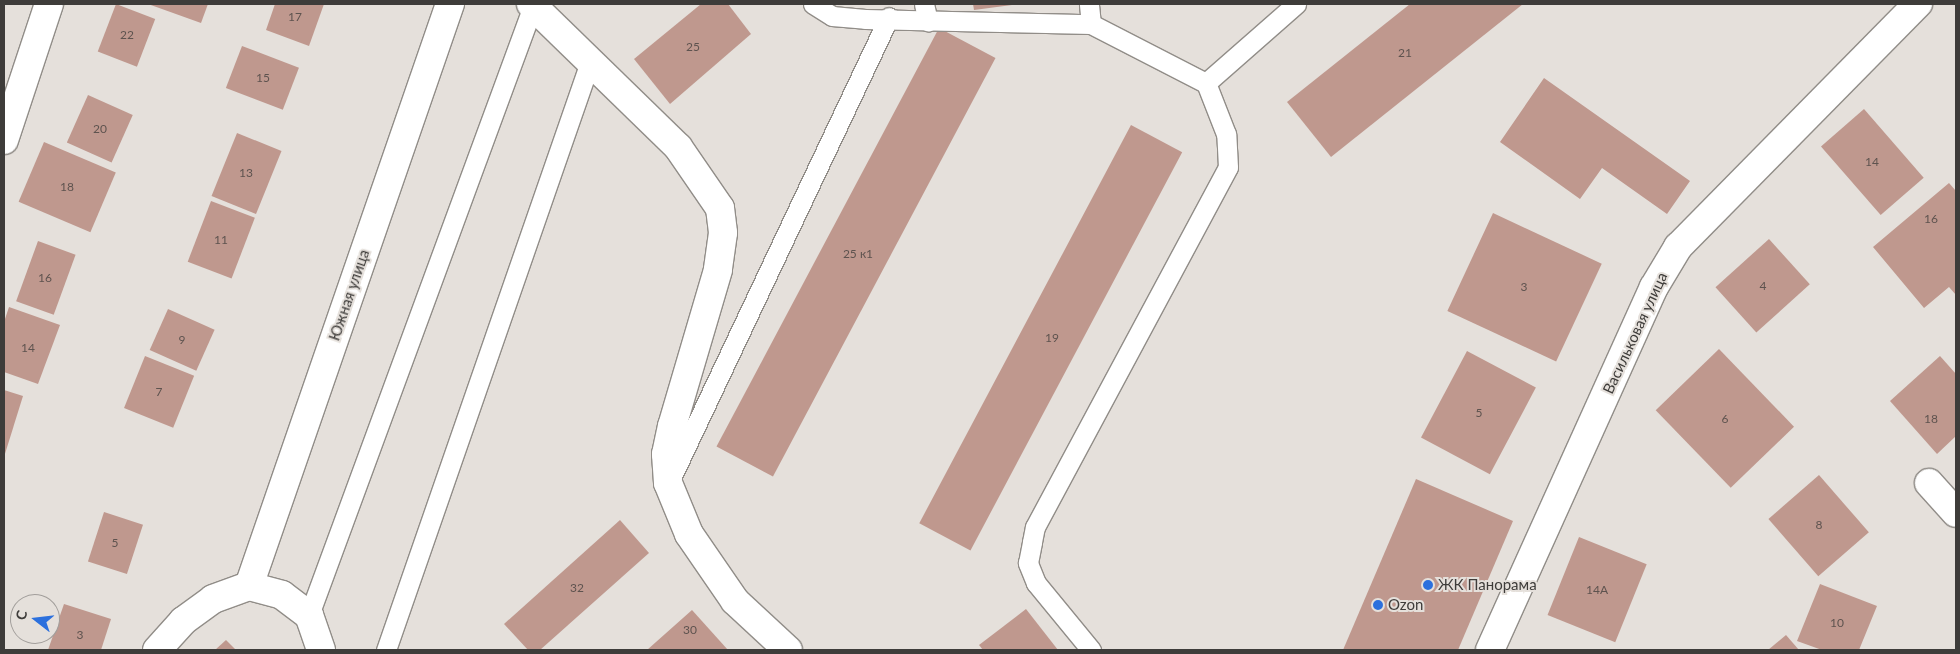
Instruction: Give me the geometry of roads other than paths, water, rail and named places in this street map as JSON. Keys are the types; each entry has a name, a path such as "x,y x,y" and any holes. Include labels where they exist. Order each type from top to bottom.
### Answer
{"street":[{"path":"4,140 49,4"},
{"name":"Южная улица","path":"249,586 450,4"},
{"name":"Васильковая улица","path":"1490,650 1654,287 1678,247 1918,4"},
{"path":"532,5 678,147 720,208 723,233 718,270 672,426 666,454 668,483 688,534 735,601 788,650"},
{"path":"1929,483 1956,513"},
{"path":"157,650 183,621 214,599 249,586 282,596 310,615 321,650"}],"lane":[{"path":"813,4 832,16 889,17 926,13 1092,24 1206,83 1226,134 1228,167 1035,527 1028,562 1036,583 1090,650"},
{"path":"1089,4 1092,24"},
{"path":"1206,83 1296,4"},
{"path":"310,615 532,5"},
{"path":"668,483 889,17"},
{"path":"386,650 590,62"}],"place":[{"name":"ЖК Панорама","path":"1428,585"},
{"name":"Ozon","path":"1378,605"}]}
